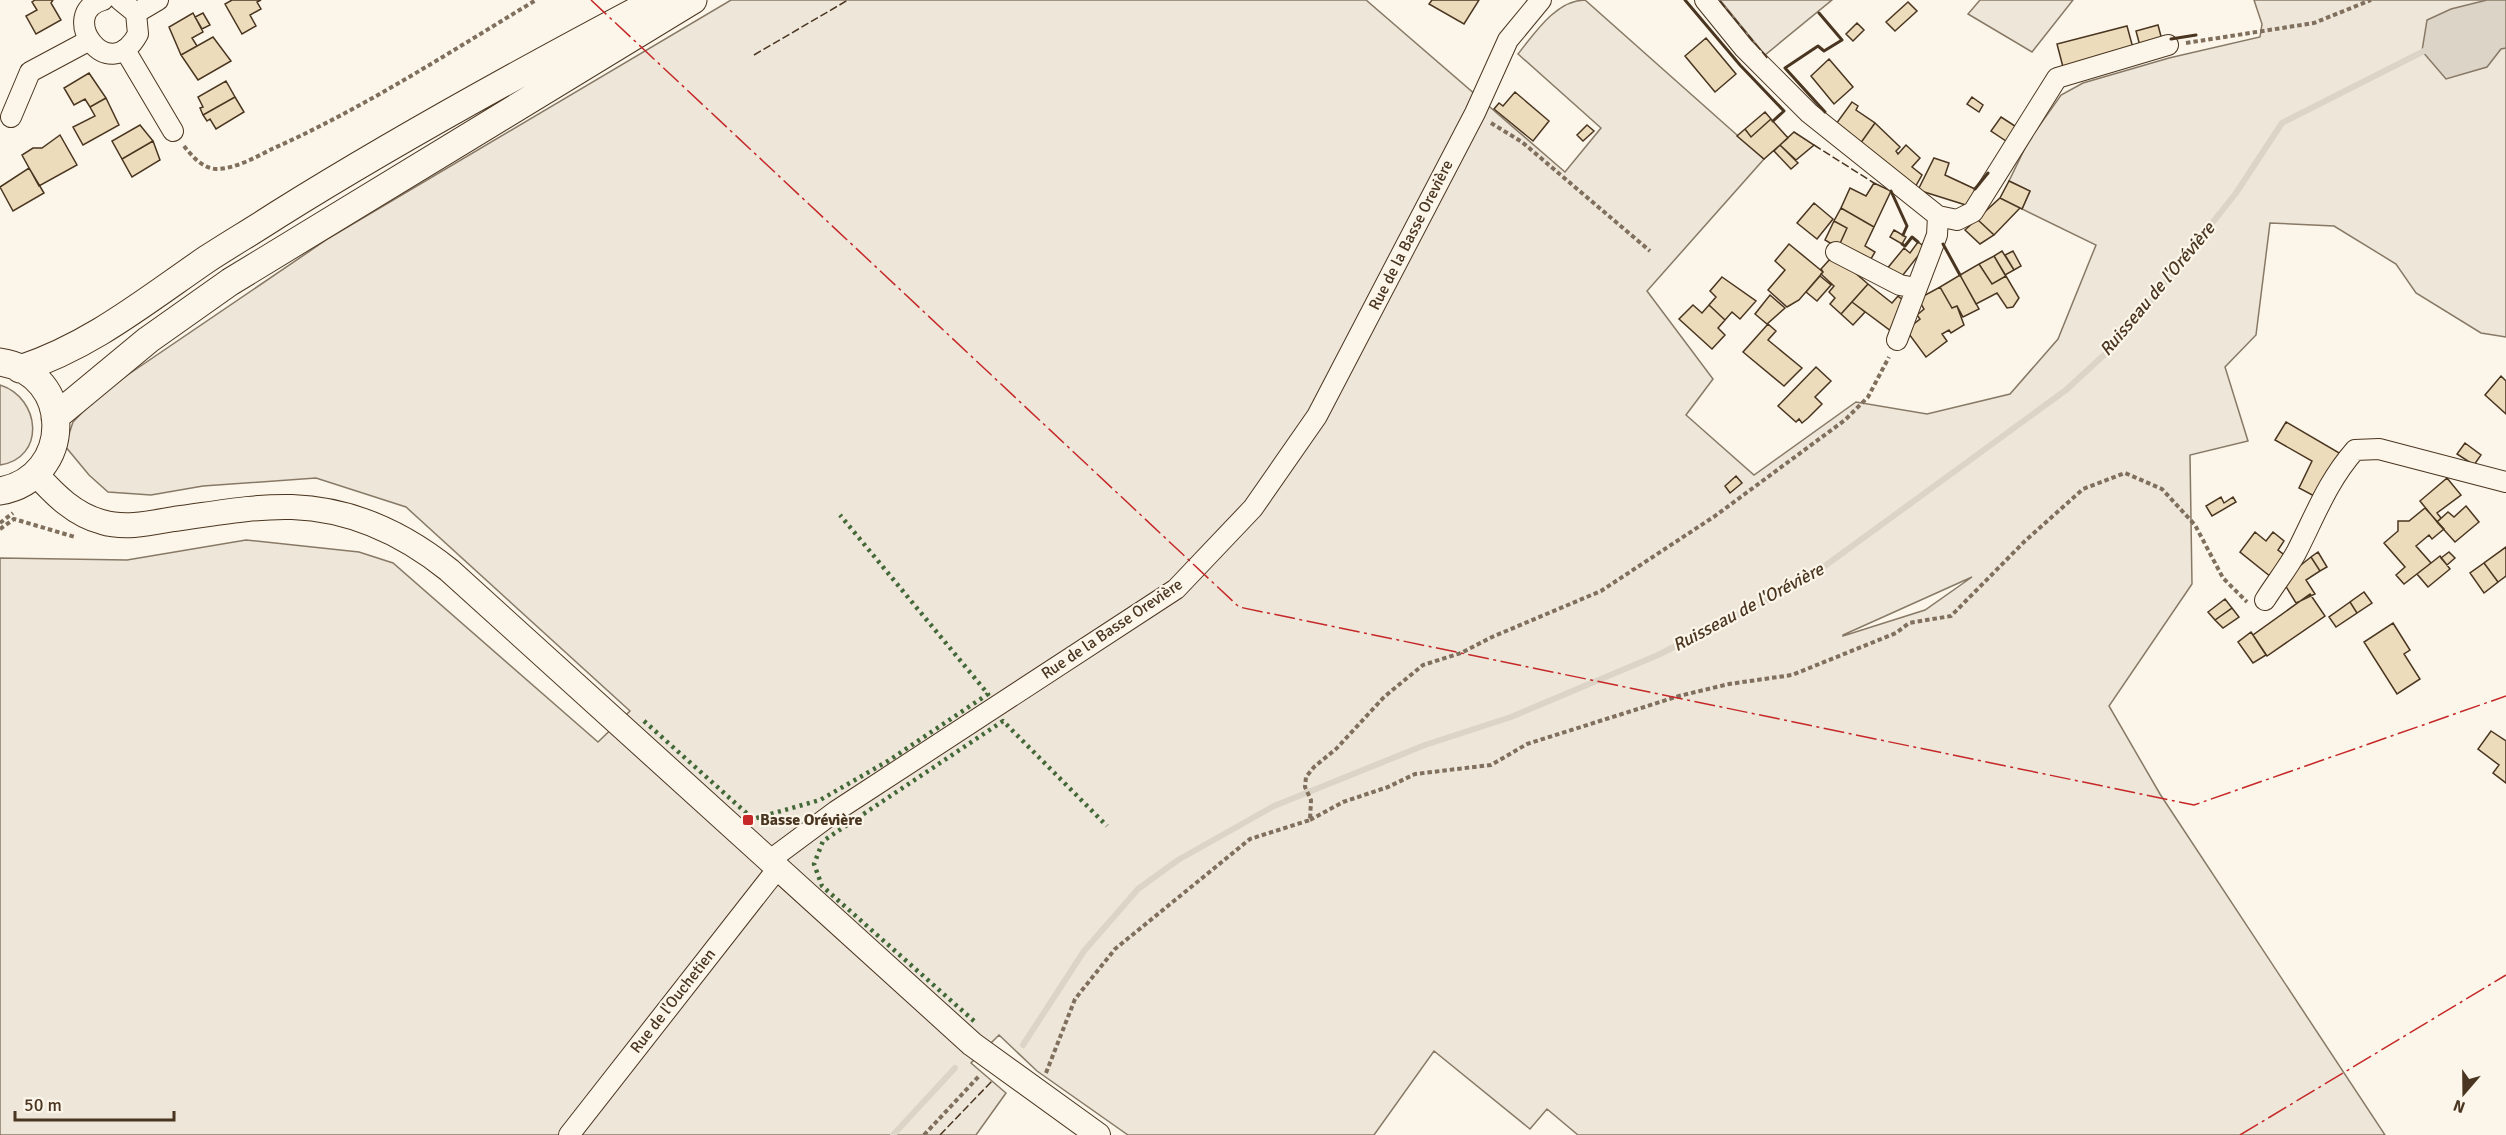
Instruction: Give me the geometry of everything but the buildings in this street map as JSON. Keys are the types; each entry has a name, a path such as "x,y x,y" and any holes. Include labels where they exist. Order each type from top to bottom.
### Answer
{"main road":[{"path":"10,365 75,346 125,318 208,258 326,184 525,69 657,0"},
{"path":"55,417 148,340 230,282 693,0"},
{"path":"0,490 13,488 37,475 54,443 55,417 52,402 44,387 33,376 10,365"}],"street":[{"path":"99,0 85,18 84,28 88,41 104,52 114,53 125,50 138,34 136,13 129,4 120,0"},
{"path":"136,13 158,0"},
{"name":"Rue de la Basse Orevière","path":"774,864 836,811 1176,589 1253,508 1317,416 1475,113 1508,40 1541,0"},
{"path":"1705,0 1744,48 1809,113 1938,216 1957,220 1973,212 2057,78 2168,45"},
{"path":"11,117 30,72 88,41"},
{"path":"125,50 173,131"},
{"path":"1897,340 1937,235 1938,216"},
{"path":"1836,252 1900,285 1915,288"},
{"path":"2265,600 2295,555 2315,508 2343,464 2355,450 2379,449 2506,482"},
{"path":"37,475 69,506 104,523 145,524 245,509 293,507 356,518 398,535 449,570 972,1044 1098,1135"},
{"name":"Rue de l'Ouchetien","path":"569,1135 774,864"}],"path":[{"path":"173,131 204,166 218,169 237,165 289,142 357,106 536,0"},
{"path":"2168,45 2314,23 2371,0"},
{"path":"1475,113 1522,142 1650,251"},
{"path":"1310,820 1311,800 1305,787 1306,777 1314,767 1336,749 1384,697 1423,665 1461,653 1492,637 1601,591 1715,516 1845,420 1868,397 1897,340"},
{"path":"1037,1093 1076,999 1115,949 1250,839 1310,820 1342,802 1388,787 1415,774 1491,765 1527,744 1679,696 1729,684 1792,675 1896,633 1909,623 1951,616 2025,541 2083,489 2125,473 2162,489 2195,525 2223,578 2247,602 2265,600"},
{"path":"0,529 14,519 27,520 68,537 78,537"},
{"path":"924,1135 984,1070"}],"shaded area":[{"path":"731,0 1366,0 1565,172 1601,128 1518,54 1555,12 1574,2 1585,0 1764,159 1647,291 1713,379 1686,415 1754,475 1856,402 1927,414 2010,394 2058,339 2096,245 2022,209 2030,191 2009,181 2028,142 2061,95 2083,83 2169,58 2260,37 2262,24 2254,0 2506,0 2506,337 2481,333 2416,293 2396,264 2334,226 2270,223 2256,335 2225,367 2248,441 2190,455 2192,584 2109,706 2160,794 2385,1135 1578,1135 1547,1109 1530,1129 1434,1051 1374,1135 1128,1135 1037,1071 999,1035 971,1063 1006,1093 976,1135 0,1135 0,558 127,560 246,540 359,552 393,563 598,742 630,711 406,507 316,478 203,486 151,495 108,492 89,475 65,446 73,422 101,393 329,238","holes":["1972,577 1925,610 1843,636"]},
{"path":"1720,0 1832,0 1765,55"},
{"path":"1980,0 2073,0 2032,52 1968,14"},
{"path":"2487,0 2506,0 2506,48 2501,49 2487,67 2446,79 2422,51 2427,20 2451,9"},
{"path":"0,385 14,392 24,402 33,427 31,440 25,451 15,460 0,465"}],"waterway":[{"name":"Ruisseau de l'Orévière","path":"1023,1045 1084,951 1138,889 1178,860 1274,806 1425,745 1511,717 1658,655 1807,579 2066,390 2117,343 2236,193 2282,123 2428,49"},
{"name":"Ruisseau de l'Orévière","path":"893,1135 955,1068"}],"hedge":[{"path":"644,721 753,819 820,800 888,761 988,694 840,515"},
{"path":"974,1021 822,886 814,864 823,841 1003,721 1107,826"}],"fence":[{"path":"754,55 848,0"},
{"path":"1720,1 1768,59"},
{"path":"1814,145 1874,183"},
{"path":"940,1135 992,1081"}],"wall":[{"path":"1685,0 1740,65 1784,111 1773,121"},
{"path":"1819,13 1842,40 1824,51 1818,46 1785,68 1825,112"},
{"path":"2171,39 2196,35"},
{"path":"1975,189 1988,173"},
{"path":"1891,191 1907,226 1903,235"},
{"path":"1902,244 1905,246 1912,237 1918,242"},
{"path":"1943,244 1960,275"}],"power":[{"path":"591,0 1239,607 2194,805 2506,696"},
{"path":"2240,1135 2506,975"}],"place":[{"name":"Basse Orévière","path":"748,820"}]}
